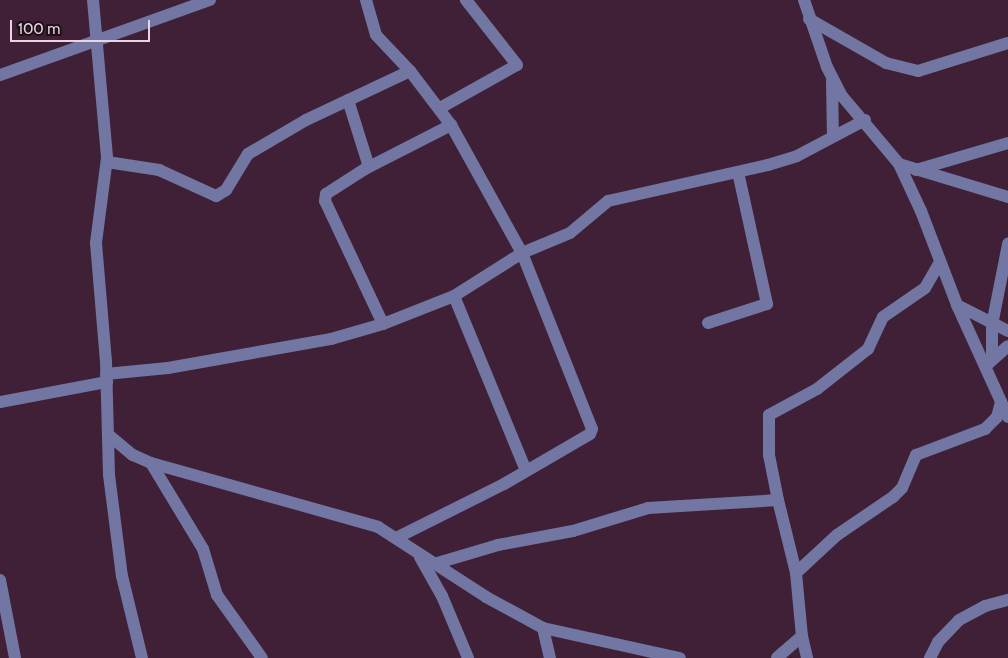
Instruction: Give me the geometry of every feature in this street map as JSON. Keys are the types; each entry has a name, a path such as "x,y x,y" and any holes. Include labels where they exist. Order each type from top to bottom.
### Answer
{"street":[{"path":"93,0 98,39 107,162 96,244 110,436 109,474 122,576 142,658"},
{"path":"0,75 210,0"},
{"path":"366,0 376,35 410,71 440,108 522,253 592,429 590,434 526,471 396,538"},
{"path":"440,108 518,65 466,0"},
{"path":"804,0 809,19 832,77 842,96 864,120 898,164 921,211 939,264 957,305 988,363 1001,402 1008,416"},
{"path":"809,19 886,63 907,70 928,70 1008,43"},
{"path":"107,162 159,170 216,196 226,190 248,154 348,100 410,71"},
{"path":"832,77 833,136"},
{"path":"348,100 369,167"},
{"path":"0,402 106,378 331,339 383,324 454,296 522,253 570,233 608,201 738,172 797,156 864,120"},
{"path":"383,324 325,198 333,187 451,125"},
{"path":"916,170 1008,143"},
{"path":"898,164 1008,198"},
{"path":"708,323 767,304 738,172"},
{"path":"988,363 992,325 1008,244"},
{"path":"807,658 802,636 796,573 769,455 770,415 817,389 868,349 883,317 924,288 939,264"},
{"path":"454,296 526,471"},
{"path":"957,305 992,325 1008,331"},
{"path":"988,363 1008,346"},
{"path":"796,573 837,535 893,497 902,488 916,455 985,429 997,417 1001,402"},
{"path":"110,436 134,455 151,463 358,520 396,538 434,564 543,628 652,655 680,658"},
{"path":"151,463 203,549 217,594 262,658"},
{"path":"434,564 498,545 574,531 648,508 778,500"},
{"path":"420,555 442,596 468,658"},
{"path":"0,580 15,658"},
{"path":"930,658 938,642 959,620 985,606 1008,600"},
{"path":"543,628 550,658"},
{"path":"777,658 802,636"}]}
